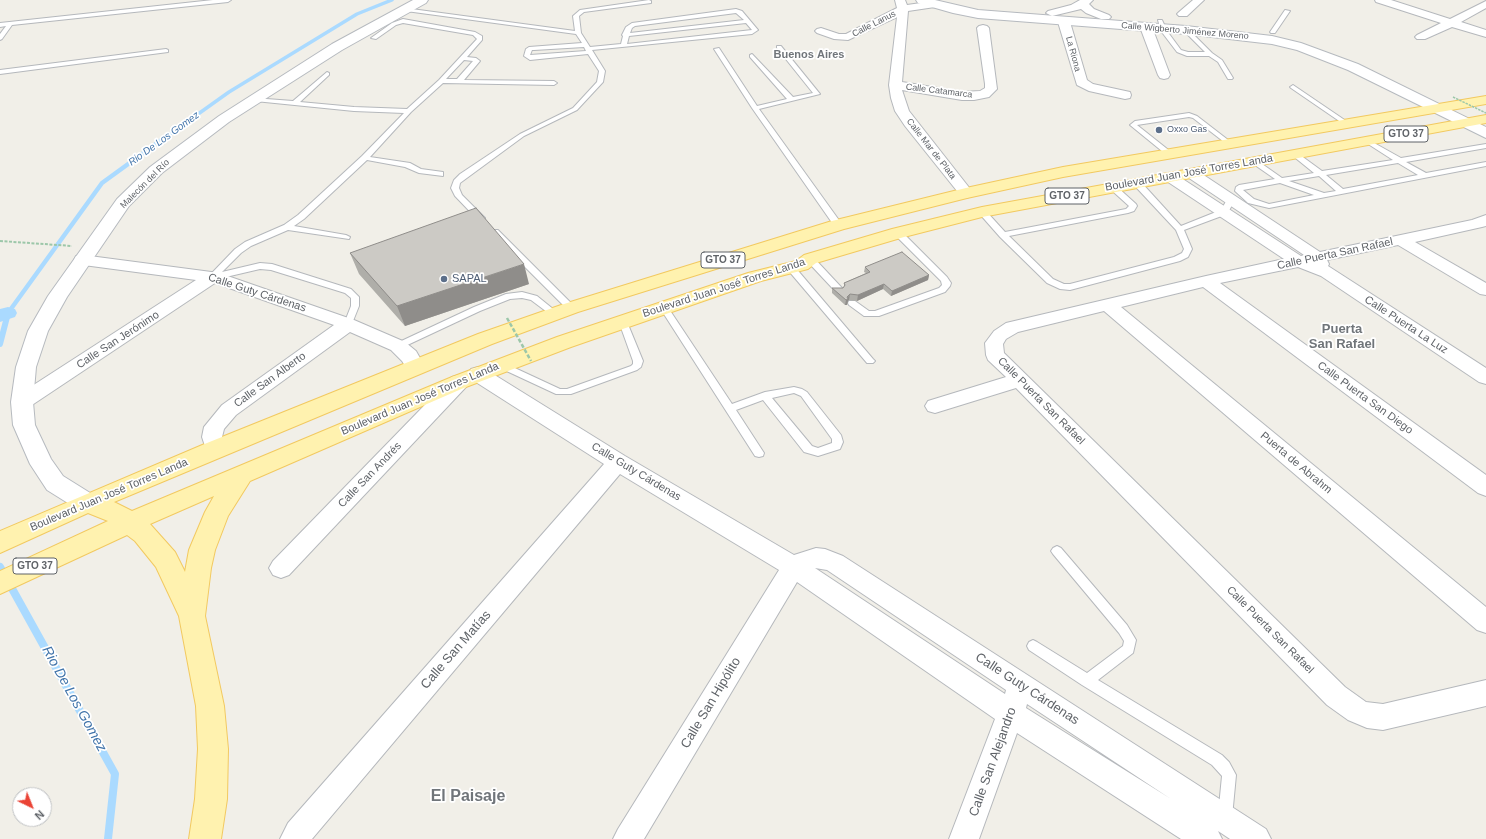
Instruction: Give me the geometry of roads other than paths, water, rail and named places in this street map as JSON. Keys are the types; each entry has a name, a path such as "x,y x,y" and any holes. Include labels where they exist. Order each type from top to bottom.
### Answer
{"main road":[{"name":"Boulevard Juan José Torres Landa","path":"0,542 87,502 485,339 562,310 838,225 966,193 1063,172 1435,109 1453,101 1486,100"},
{"name":"Boulevard Juan José Torres Landa","path":"0,583 130,522 501,365 755,277 802,265 810,259 898,233 982,212 1170,176 1465,123 1486,121"},
{"path":"192,616 198,568 202,550 217,512 242,474"},
{"path":"87,502 114,512 130,522 144,534 166,560 192,616 210,706 214,749 211,799 205,839"}],"street":[{"name":"Malecón del Río","path":"87,502 55,483 42,464 24,425 22,402 26,367 38,331 58,296 86,254 124,204 156,170 224,119 255,99 337,47 422,0"},
{"name":"Calle Wigberto Jiménez Moreno","path":"922,0 978,14 1064,22 1146,27 1161,25 1244,27 1273,32 1317,44 1357,58 1453,101 1486,121"},
{"name":"Calle Wigberto Jiménez Moreno","path":"954,0 990,6 1052,13 1105,17 1186,30 1242,35 1272,40 1301,47 1353,67 1465,123"},
{"path":"1380,0 1486,34"},
{"path":"1476,0 1486,3"},
{"path":"1052,13 1071,10 1085,2 1090,11 1105,17"},
{"path":"1182,14 1192,2"},
{"path":"1421,37 1451,23 1486,3"},
{"path":"902,4 935,4"},
{"name":"Calle Lanus","path":"821,31 838,37 848,37 902,4"},
{"name":"Calle Mar de Plata","path":"902,4 895,85 902,111 966,193"},
{"name":"La Riona","path":"1064,22 1081,82 1084,85 1125,95"},
{"path":"1146,27 1164,75"},
{"name":"Calle Catamarca","path":"895,85 962,96 984,94 991,89 992,84 983,28"},
{"name":"Calle Puerta La Luz","path":"1192,173 1228,206 1298,261 1327,272 1486,377"},
{"name":"Calle Puerta La Luz","path":"1170,176 1228,206 1317,257 1327,272"},
{"name":"Calle Puerta San Rafael","path":"1483,223 1206,281 1012,327 1000,335 994,343 995,355 1336,696 1357,711 1367,715 1383,717 1486,693"},
{"path":"1401,240 1486,290"},
{"name":"Calle Guty Cárdenas","path":"86,254 213,277 348,324 398,346 409,356 416,367"},
{"name":"Calle San Jerónimo","path":"22,402 213,277"},
{"name":"Calle Puerta San Diego","path":"1206,281 1486,487"},
{"name":"Puerta de Abrahm","path":"1107,304 1486,622"},
{"name":"Calle San Alberto","path":"215,449 212,437 214,427 229,410 348,324"},
{"name":"Calle Guty Cárdenas","path":"469,378 618,462 794,567 1011,714 1208,839"},
{"name":"Calle San Andrés","path":"281,568 469,378"},
{"path":"935,406 1020,380"},
{"name":"Calle San Matías","path":"295,839 303,827 618,462"},
{"name":"Calle Guty Cárdenas","path":"794,567 806,560 816,558 825,559 835,563 1256,839"},
{"name":"Calle San Hipólito","path":"628,839 794,567"},
{"name":"Calle San Alejandro","path":"964,839 1021,685"}],"lane":[{"path":"0,25 228,0"},
{"path":"487,224 459,196 455,188 457,182 463,176 522,135 575,109 600,82 602,71 578,33 576,16 582,11 649,2"},
{"path":"406,9 578,33"},
{"path":"587,49 534,48 529,49 527,56 530,58 587,49 623,46 711,37 754,31 740,12 736,11 634,24 629,27 623,46"},
{"path":"1273,32 1288,11"},
{"path":"697,16 711,37"},
{"path":"213,277 238,251 261,238 287,228 301,217 365,158 480,39 478,35 403,21 394,24 374,38"},
{"path":"626,35 748,21"},
{"path":"0,38 10,24"},
{"path":"1161,25 1179,51 1187,54 1210,54"},
{"path":"1186,30 1210,54 1223,64 1230,78"},
{"path":"755,108 815,95 817,92 779,47"},
{"path":"717,49 755,108 838,225"},
{"path":"2,73 166,51"},
{"path":"752,56 792,100"},
{"path":"458,82 477,61 474,59 462,58"},
{"path":"295,103 327,74"},
{"path":"441,81 554,83"},
{"path":"1293,87 1347,124"},
{"path":"255,99 354,109 408,112"},
{"path":"1168,154 1135,127 1133,125 1134,123 1188,115 1195,117 1230,144"},
{"path":"1367,141 1425,176"},
{"path":"1486,152 1482,147 1283,182 1242,187 1239,189 1239,192 1251,201 1269,206 1486,164"},
{"path":"1296,154 1342,192"},
{"path":"365,158 407,165 418,171 440,174"},
{"path":"1255,161 1283,182 1322,195"},
{"path":"982,212 1050,281 1063,287 1070,287 1178,259 1185,255 1188,249 1180,229 1137,183"},
{"path":"1003,235 1128,211 1131,209 1133,206 1112,187"},
{"path":"1180,229 1228,206"},
{"path":"287,228 346,237"},
{"path":"492,229 562,310"},
{"path":"852,303 867,314 876,314 942,290 946,286 947,283 944,279 898,233"},
{"path":"810,259 839,290"},
{"path":"213,277 260,266 272,267 348,291 354,297 355,306 348,324"},
{"path":"790,268 870,361"},
{"path":"398,346 477,309 509,296 522,294 562,310"},
{"path":"664,308 759,453"},
{"path":"501,365 559,392 568,392 634,368 638,365 638,361 623,322"},
{"path":"730,408 765,396 794,390 804,394 837,438 838,442 836,446 818,452 808,449 765,396"},
{"path":"1057,551 1123,629 1130,640 1129,649 1087,681"},
{"path":"1033,646 1087,681 1217,760 1229,775 1225,819"}],"waterway":[{"name":"Rio De Los Gomez","path":"163,139 229,92 357,14 392,0"},
{"name":"Rio De Los Gomez","path":"7,318 8,313 102,183 164,138"},
{"name":"Rio De Los Gomez","path":"0,316 8,313"},
{"name":"Rio De Los Gomez","path":"0,344 7,317"},
{"name":"Rio De Los Gomez","path":"0,567 115,774 108,839"}],"place":[{"name":"Oxxo Gas","path":"1159,130"},
{"name":"SAPAL","path":"444,279"}],"district":[{"name":"Buenos Aires","path":"809,55"},
{"name":"Puerta San Rafael","path":"1342,336"},
{"name":"El Paisaje","path":"468,797"}]}
